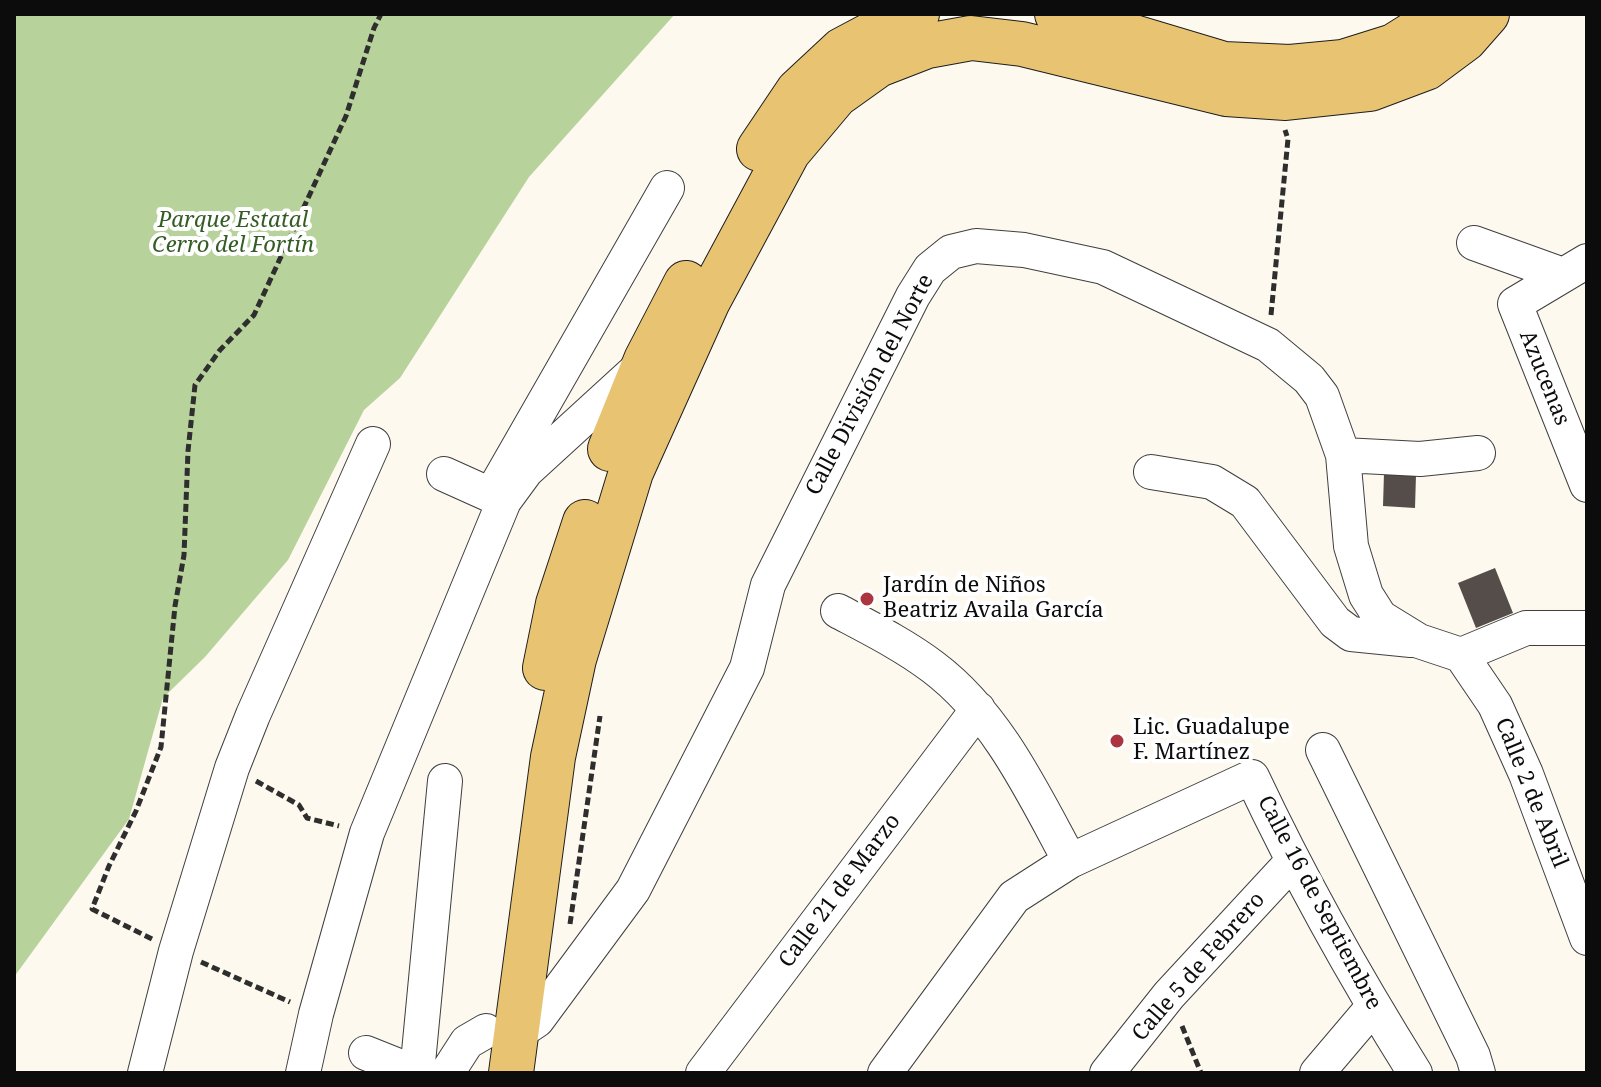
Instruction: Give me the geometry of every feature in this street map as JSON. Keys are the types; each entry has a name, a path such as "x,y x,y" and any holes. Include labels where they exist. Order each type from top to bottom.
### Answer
{"main road":[{"path":"498,1053 521,783 558,604 604,464 646,360 744,170 798,91 842,50 908,15 917,14"},
{"path":"1057,14 1224,64 1290,67 1343,62 1394,46 1445,14"},
{"path":"498,1053 574,659 631,472 708,301 788,152 836,95 878,65 927,46 971,38 1022,44 1226,94 1286,98 1370,89 1426,68 1465,39 1487,14"}],"street":[{"path":"303,1073 316,1014 367,833 497,498 667,188"},
{"path":"1474,243 1575,268"},
{"name":"Calle División del Norte","path":"447,1073 467,1042 498,1053 537,1020 633,890 747,668 768,585 913,296 930,269 951,252 976,246 1024,250 1103,267 1268,345 1309,379 1322,396 1343,455 1351,546 1366,595 1380,617 1419,641 1461,655"},
{"name":"Azucenas","path":"1575,268 1515,304 1587,486"},
{"path":"497,498 646,360"},
{"path":"145,1073 176,951 232,768 373,444"},
{"path":"1343,455 1420,459 1478,453"},
{"path":"1151,472 1212,482 1245,502 1335,622 1351,634 1419,641"},
{"path":"444,474 497,498"},
{"path":"838,611 895,641 935,668 978,709 1025,780 1070,861"},
{"path":"1461,655 1526,628 1587,628"},
{"name":"Calle 2 de Abril","path":"1461,655 1495,705 1526,774 1587,938"},
{"name":"Calle 21 de Marzo","path":"717,1068 978,709"},
{"path":"1323,750 1473,1056 1478,1073"},
{"name":"Calle 16 de Septiembre","path":"885,1073 1014,897 1070,861 1252,777 1292,862 1373,1007 1415,1073"},
{"path":"366,1053 416,1073 445,781"},
{"name":"Calle 5 de Febrero","path":"1107,1073 1169,995 1292,862"},
{"path":"1317,1073 1373,1007"}],"path":[{"path":"92,909 161,747 175,606 184,555 188,451 195,385 220,350 254,315 346,116 381,14"},
{"path":"1268,345 1288,139 1284,128"},
{"path":"232,768 299,805 307,818 367,833"},
{"path":"1169,995 1201,1073"}],"green space":[{"name":"Parque Estatal Cerro del Fortín","path":"14,14 675,14 529,177 400,378 364,410 288,560 205,657 163,698 129,819 14,977"}],"building":[{"path":"1384,473 1416,475 1415,508 1383,506"},
{"path":"1495,568 1513,613 1476,628 1458,583"}],"place":[{"name":"Jardín de Niños Beatriz Availa García","path":"867,599"},
{"name":"Lic. Guadalupe F. Martínez","path":"1117,741"}]}
